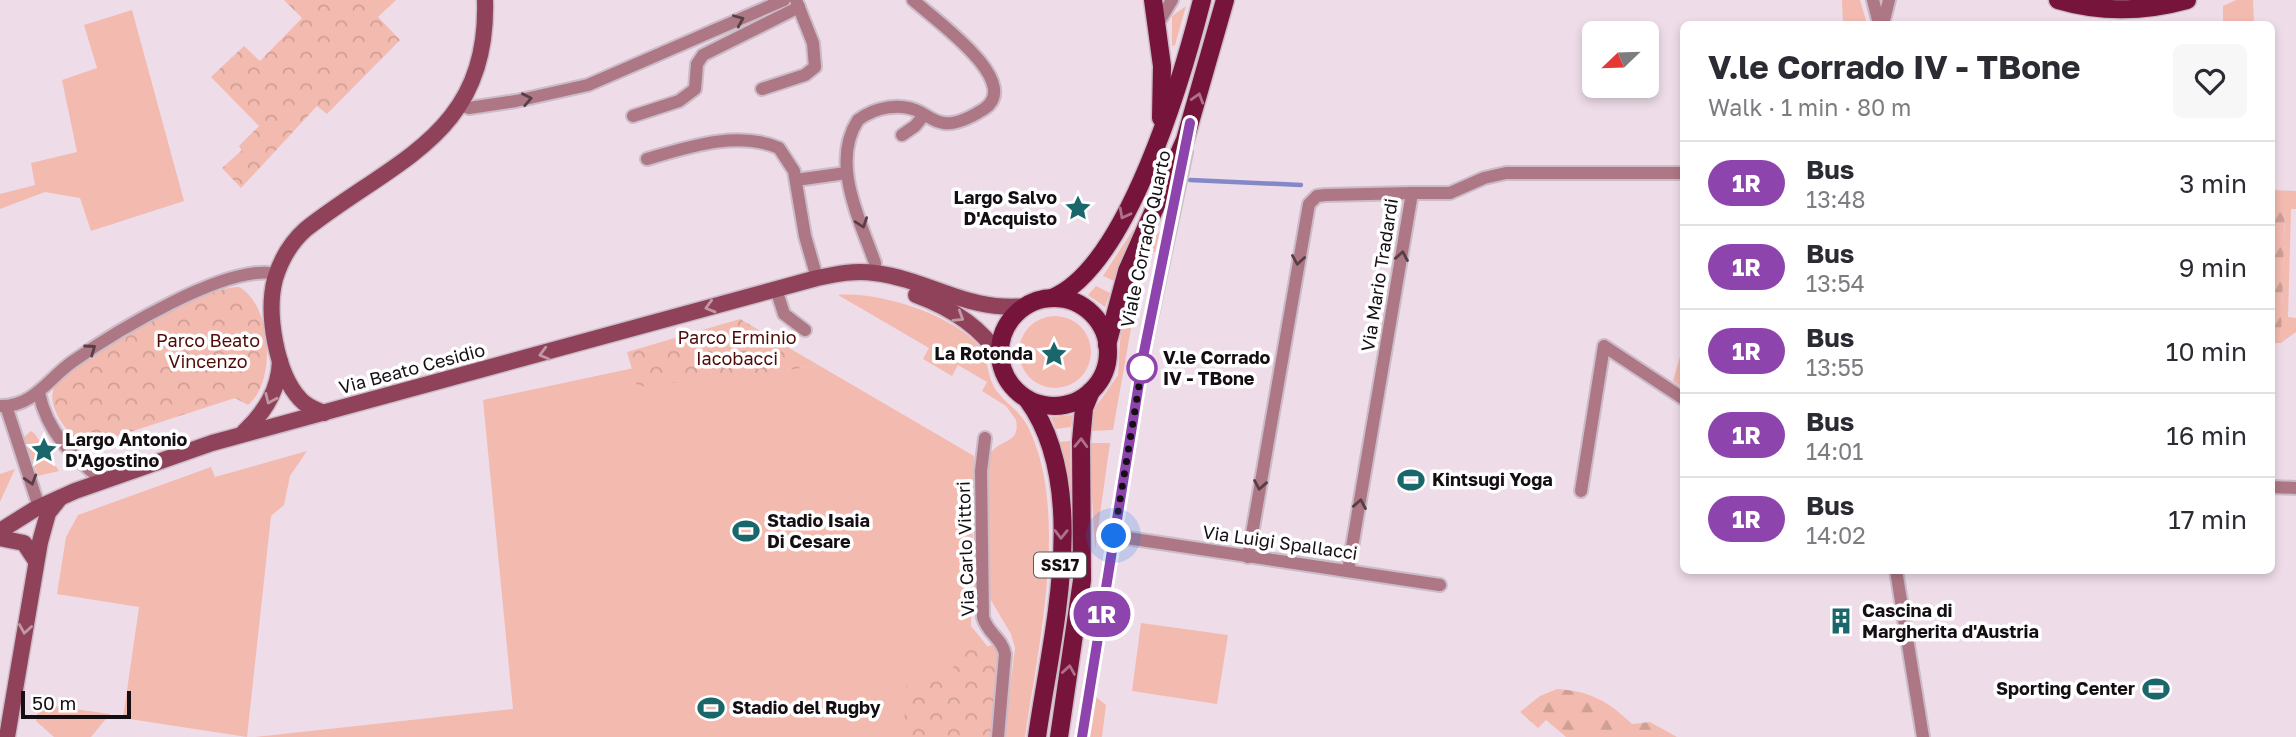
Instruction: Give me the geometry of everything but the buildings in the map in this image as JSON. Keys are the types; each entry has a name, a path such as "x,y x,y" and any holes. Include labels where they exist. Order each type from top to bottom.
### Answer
{"main road":[{"path":"324,413 305,404 297,395 280,355 272,305 277,274 286,251 299,235 431,140 460,105 482,52 485,0"},
{"path":"1153,0 1163,84 1160,128 1154,152"},
{"name":"Viale Corrado Quarto","path":"1052,298 1073,286 1095,264 1125,213 1154,152 1178,85 1202,0"},
{"name":"Viale Corrado Quarto","path":"1107,345 1127,271 1172,172 1190,123 1225,0"},
{"path":"2058,0 2093,8 2127,10 2187,0"},
{"name":"Via Beato Cesidio","path":"0,531 39,507 62,497 242,434 817,278 850,272 875,273 976,304 1005,308 1026,306"},
{"name":"Via Beato Cesidio","path":"776,289 839,282 862,282 896,289 927,299 963,320 986,337 1000,357"},
{"path":"1000,357 1005,329 1026,306 1052,298 1070,301 1086,309 1102,327 1107,345"},
{"name":"SS17","path":"1059,737 1082,580 1080,442 1084,408 1106,367 1107,345"},
{"path":"242,434 268,405 278,378 280,355"},
{"name":"SS17","path":"1000,357 1007,379 1027,399 1042,420 1050,438 1061,512 1059,580 1037,737"},
{"path":"1027,399 1043,405 1061,406 1077,401 1091,391"},
{"path":"7,737 36,561 48,513 62,497"},
{"path":"0,538 24,543 36,561"}],"street":[{"path":"460,105 469,108 516,101 588,85 784,0"},
{"path":"875,273 875,263 846,173 854,130 863,116 893,107 907,107 939,122 951,123 981,111 993,99 990,80 974,52 913,0"},
{"path":"1157,24 1172,0"},
{"path":"1873,0 1880,21"},
{"path":"1882,21 1889,1"},
{"path":"633,116 685,97 695,89 697,64 703,55 798,4 815,50 815,67 810,73 762,89"},
{"path":"909,136 924,114"},
{"name":"Viale Corrado Quarto","path":"1082,737 1144,352 1190,123"},
{"path":"648,159 704,144 752,142 782,150 796,180 804,236 817,278"},
{"path":"796,180 846,173"},
{"path":"1412,193 1450,193 1484,178 1506,173 1680,173"},
{"name":"Via Mario Tradardi","path":"1248,556 1309,204 1314,198 1325,195 1412,193 1348,571"},
{"path":"39,507 3,406 39,393 66,366 133,322 238,277 257,272 277,274"},
{"path":"776,289 784,314 805,330"},
{"path":"1581,491 1604,346 1680,396"},
{"path":"39,393 46,415 64,446 104,481"},
{"name":"Via Carlo Vittori","path":"985,438 981,471 983,617 987,628 1002,642 1005,654 998,737"},
{"path":"2275,487 2296,488"},
{"name":"Via Luigi Spallacci","path":"1114,536 1440,585"},
{"path":"1897,574 1923,737"},
{"path":"1917,737 1920,719"}],"green space":[{"path":"284,0 396,0 378,17 400,40 327,114 317,106 241,188 222,168 242,150 239,146 259,126 211,77 244,46 260,61 302,18"},
{"path":"1842,0 1860,0 1866,21 1843,21"},
{"path":"2236,0 2253,0 2254,21 2223,21 2223,6"},
{"path":"1186,6 1175,45 1172,46 1172,16"},
{"path":"132,10 184,201 91,231 80,198 45,192 0,209 0,194 35,185 31,163 77,152 62,80 97,68 84,25"},
{"path":"2275,190 2296,191 2296,209 2291,209 2288,317 2296,318 2296,332 2281,343 2285,210 2275,209"},
{"path":"2275,209 2285,209 2281,343 2275,343"},
{"path":"1133,230 1135,232 1114,281 1103,276"},
{"path":"1160,231 1155,252 1149,252 1139,287 1132,285 1151,242"},
{"path":"1096,286 1110,293 1105,307 1088,295"},
{"name":"Parco Beato Vincenzo","path":"239,287 250,296 258,310 267,344 263,379 257,394 248,405 235,398 102,441 105,452 80,443 71,434 62,423 53,402 54,388 65,375 110,342 170,310 222,290"},
{"path":"838,295 894,301 934,315 968,335 983,351 994,387 1028,427 1040,461 1047,498 1049,538 1043,622 1025,737 1004,737 1015,648 1011,634 989,597 986,471 992,451 1014,436 1016,420 1006,406 982,391 987,382 958,365 952,376 923,359 929,348"},
{"path":"1128,298 1136,300 1113,430 1090,431 1095,408 1118,375 1120,340"},
{"path":"1055,316 1075,322 1085,332 1091,352 1085,372 1075,382 1055,388 1035,382 1025,372 1019,352 1025,332 1035,322"},
{"name":"Parco Erminio Iacobacci","path":"740,319 820,366 637,387 627,352"},
{"path":"1680,356 1680,386 1673,381"},
{"name":"Stadio Isaia Di Cesare","path":"820,366 974,456 971,626 988,647 994,645 993,737 255,737 513,709 483,400 634,368 638,386"},
{"path":"1073,415 1071,427 1056,429 1051,417"},
{"path":"31,431 59,471 38,476 24,437"},
{"path":"1070,441 1071,492 1068,492 1059,442"},
{"path":"1089,443 1110,443 1095,550"},
{"path":"307,451 290,476 284,505 271,516 247,737 123,718 139,607 57,594 66,537 78,515 211,467 215,477"},
{"path":"15,469 0,502 0,474"},
{"path":"1141,623 1228,635 1217,704 1132,691"},
{"path":"994,645 999,659 993,737 903,737 907,681 950,673 963,650"},
{"path":"1557,689 1589,695 1615,709 1632,724 1650,722 1677,737 1566,737 1546,720 1538,728 1520,712 1540,696"},
{"path":"1096,697 1106,705 1102,737 1090,737"},
{"path":"39,704 110,714 91,737 54,737 36,721"}],"waterway":[{"path":"1190,180 1301,185"}],"bus line":[{"name":"1R","path":"1082,737 1144,352 1190,123"}],"place":[{"name":"Largo Salvo D'Acquisto","path":"1078,208"},
{"name":"La Rotonda","path":"1054,354"},
{"name":"V.le Corrado IV - TBone","path":"1142,368"},
{"name":"Largo Antonio D'Agostino","path":"44,450"},
{"name":"Kintsugi Yoga","path":"1411,480"},
{"name":"Stadio Isaia Di Cesare","path":"746,531"},
{"name":"Cascina di Margherita d'Austria","path":"1841,621"},
{"name":"Sporting Center","path":"2156,689"},
{"name":"Stadio del Rugby","path":"711,708"}],"route":[{"path":"1114,536 1142,368"}]}
